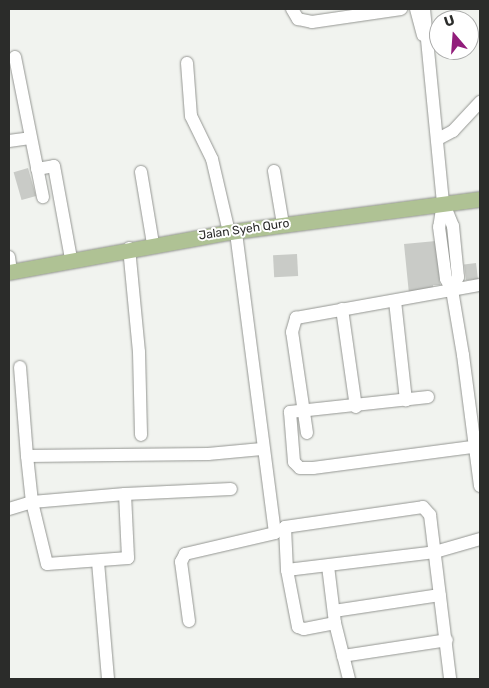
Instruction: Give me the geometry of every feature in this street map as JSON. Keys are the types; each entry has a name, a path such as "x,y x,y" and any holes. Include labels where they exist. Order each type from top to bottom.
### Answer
{"main road":[{"name":"Jalan Syeh Quro","path":"10,267 70,259 233,231 480,199"}],"street":[{"path":"292,9 294,16 303,21 349,13 401,9"},
{"path":"416,9 425,39"},
{"path":"424,9 425,39 438,139 443,203 439,227 446,279 452,290 478,446 480,486"},
{"path":"15,57 43,197"},
{"path":"187,63 191,116 212,159 233,231 275,533 185,554 181,562 190,622"},
{"path":"438,139 453,131 480,102"},
{"path":"9,142 30,138"},
{"path":"37,169 54,166 70,259"},
{"path":"274,171 283,224"},
{"path":"141,172 153,244"},
{"path":"129,248 140,352 141,435"},
{"path":"306,433 292,324 302,315 395,301 480,285"},
{"path":"395,301 406,400"},
{"path":"342,309 356,406"},
{"path":"20,367 22,407 32,502 47,564 121,561 130,556 125,494"},
{"path":"428,398 288,414 294,462 300,468 478,446"},
{"path":"9,408 22,407"},
{"path":"27,456 208,454 262,449"},
{"path":"9,509 32,502 125,494 232,489"},
{"path":"440,595 335,617 302,630 298,627 287,570 284,530 287,526 423,507 430,515 447,640 450,679"},
{"path":"287,570 435,552 480,539"},
{"path":"98,562 108,679"},
{"path":"328,566 335,617 349,679"},
{"path":"343,656 447,640"}],"building":[{"path":"28,168 36,196 22,200 14,172"},
{"path":"436,241 440,285 433,285 434,291 409,294 404,244"},
{"path":"297,254 298,276 274,277 273,255"},
{"path":"476,263 478,279 466,280 464,264"}]}
